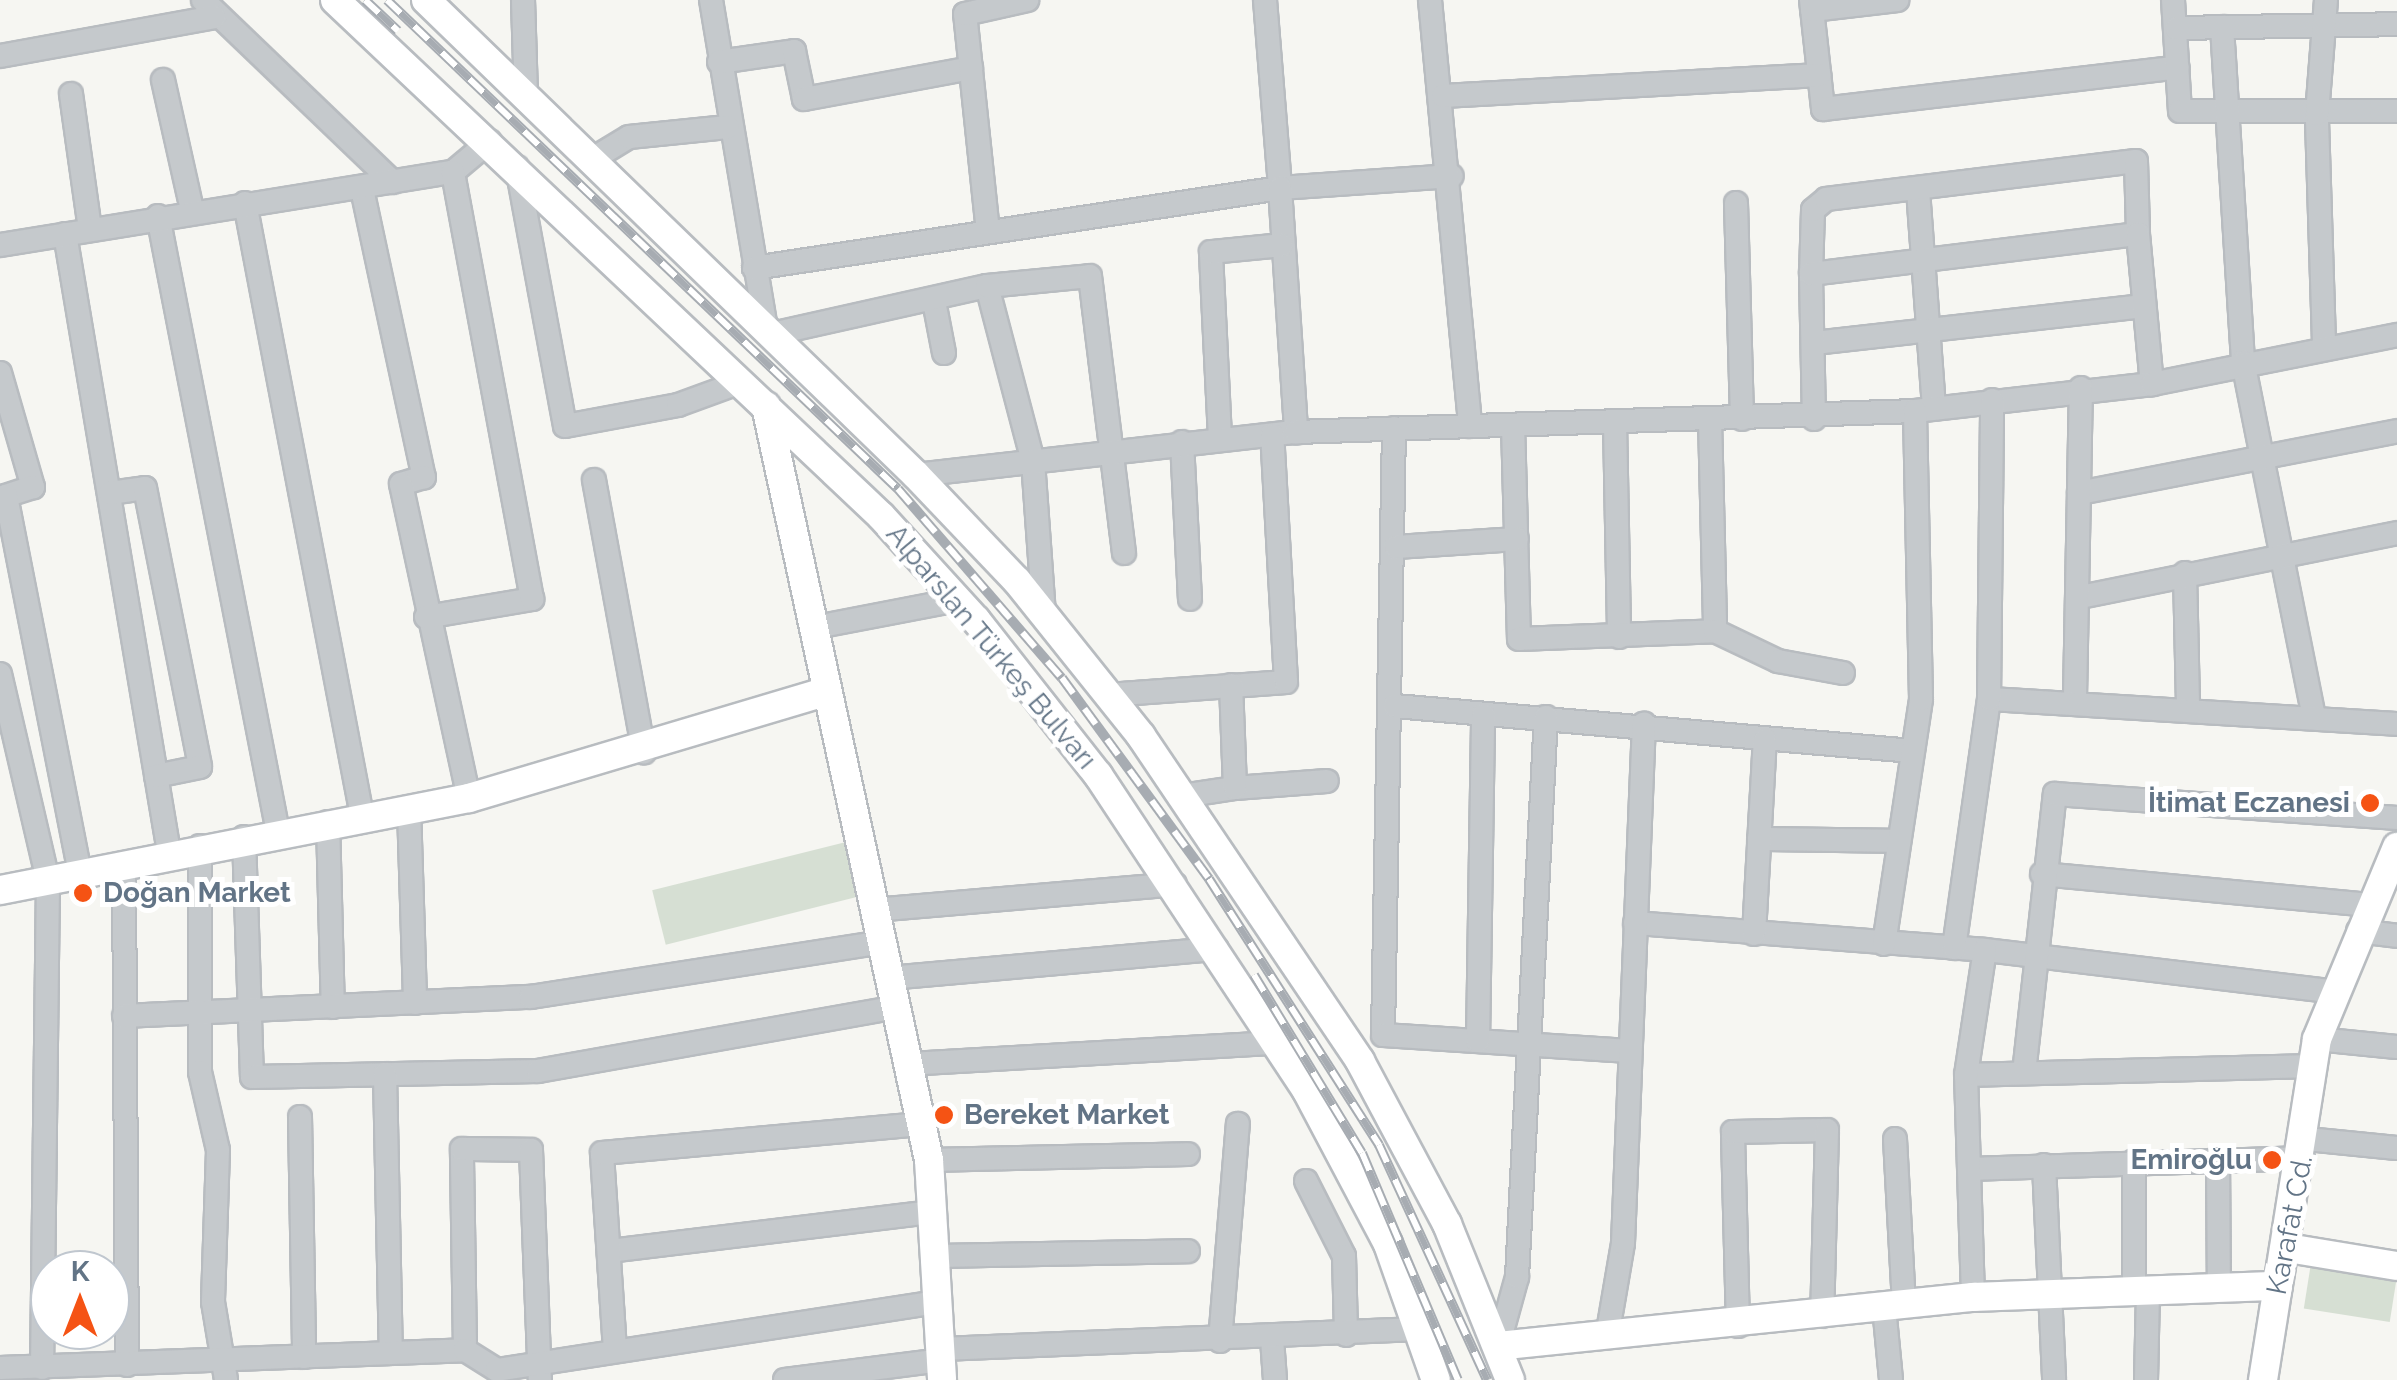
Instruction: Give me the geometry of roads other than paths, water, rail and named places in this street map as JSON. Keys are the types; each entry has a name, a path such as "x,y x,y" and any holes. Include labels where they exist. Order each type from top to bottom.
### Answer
{"main road":[{"name":"Alparslan Türkeş Bulvarı","path":"334,0 490,141 742,382 958,600 1175,884 1276,1043 1388,1244 1436,1380"},
{"name":"Alparslan Türkeş Bulvarı","path":"426,0 916,476 1044,614 1108,694 1182,796 1353,1051 1446,1224 1510,1380"},
{"path":"766,406 929,1160 941,1363"},
{"path":"0,890 244,836 468,798 644,752 825,692"},
{"name":"Karafat Cd.","path":"2263,1380 2305,1148 2314,1053 2331,991 2397,847"},
{"path":"2288,1248 2397,1266"},
{"path":"1498,1346 1608,1331 1738,1326 1973,1297 2278,1286"}],"street":[{"path":"523,0 526,97"},
{"path":"712,0 727,127 769,332 988,286 1090,276 1118,449 1124,553"},
{"path":"988,232 965,14 1027,0"},
{"path":"1108,694 1286,682 1282,245 1265,0"},
{"path":"1430,0 1452,176 1470,426"},
{"path":"1897,0 1811,5 1823,109 2178,66"},
{"path":"2173,0 2180,111 2225,116 2397,111"},
{"path":"0,56 209,8 393,182"},
{"path":"2177,28 2222,27 2327,12 2397,24"},
{"path":"2324,344 2317,114 2327,12"},
{"path":"2222,27 2243,362 2258,456 2314,717"},
{"path":"719,62 794,51 804,99 971,68"},
{"path":"1443,96 1819,75"},
{"path":"162,80 192,210"},
{"path":"72,94 90,230"},
{"path":"590,160 629,137 727,127"},
{"path":"0,245 192,210 362,189 453,172 490,141"},
{"path":"1814,419 1813,210 1826,198 2136,161 2138,234 2152,384"},
{"path":"517,167 565,426 678,405 742,382"},
{"path":"426,617 532,599 453,172"},
{"path":"754,268 1280,188 1452,176"},
{"path":"362,189 424,478 401,484 426,617 468,798"},
{"path":"1884,944 1895,841 1922,699 1928,334 1918,190"},
{"path":"245,203 362,816"},
{"path":"1736,204 1742,419"},
{"path":"158,216 278,832"},
{"path":"65,234 168,852"},
{"path":"1812,274 2138,234"},
{"path":"1220,438 1211,252 1282,245"},
{"path":"988,286 1033,462 1044,614"},
{"path":"934,300 944,353"},
{"path":"1814,344 1928,334 2144,306"},
{"path":"916,476 1220,438 1394,428 1814,419 1924,409 2081,388 2152,384 2324,344 2397,334"},
{"path":"0,373 33,487 6,496 80,874"},
{"path":"2075,697 2080,597 2081,388"},
{"path":"1954,948 1989,699 1992,400"},
{"path":"1710,419 1715,631"},
{"path":"1615,422 1620,637"},
{"path":"1513,425 1519,639 1715,631 1778,661 1843,673"},
{"path":"1383,1035 1395,706 1394,428"},
{"path":"2078,493 2397,431"},
{"path":"1182,442 1190,599"},
{"path":"594,480 644,752"},
{"path":"110,493 145,488 200,767 156,776"},
{"path":"2080,597 2397,533"},
{"path":"1396,547 1517,540"},
{"path":"2185,573 2188,706"},
{"path":"811,628 958,600"},
{"path":"0,674 48,880 32,1372"},
{"path":"1231,686 1235,788"},
{"path":"1989,699 2075,697 2397,724"},
{"path":"1395,706 1644,723 1765,740 1912,751"},
{"path":"1478,1041 1483,715"},
{"path":"1498,1346 1518,1276 1533,1044 1546,717"},
{"path":"1608,1331 1623,1243 1644,723"},
{"path":"1754,934 1765,740"},
{"path":"1182,796 1327,781"},
{"path":"2024,1074 2044,961 2042,874 2055,794 2397,818"},
{"path":"408,808 414,1003"},
{"path":"328,822 333,1007"},
{"path":"244,836 252,1077 538,1071 896,1008"},
{"path":"1759,839 1895,841"},
{"path":"200,846 200,1072 218,1150 223,1370"},
{"path":"124,863 128,1365"},
{"path":"2042,874 2370,905"},
{"path":"874,910 1175,884"},
{"path":"1635,923 1985,950 2044,961 2331,991"},
{"path":"2358,931 2397,936"},
{"path":"124,1016 414,1003 620,987 881,942"},
{"path":"890,978 1217,949"},
{"path":"1973,1297 1972,1169 1966,1075 1985,950"},
{"path":"1353,1051 1383,1035 1629,1051"},
{"path":"908,1064 1276,1043"},
{"path":"1966,1075 2397,1046"},
{"path":"386,1074 391,1353"},
{"path":"300,1117 304,1357"},
{"path":"615,1350 602,1154 921,1124"},
{"path":"1220,1341 1238,1124"},
{"path":"1738,1326 1733,1132 1827,1130 1822,1316"},
{"path":"1891,1380 1895,1139"},
{"path":"465,1350 462,1148 531,1150 540,1370"},
{"path":"1972,1169 2218,1157 2305,1148 2397,1148"},
{"path":"929,1160 1188,1154"},
{"path":"2218,1157 2218,1287"},
{"path":"2134,1161 2146,1380"},
{"path":"2044,1166 2053,1293 2054,1380"},
{"path":"1306,1181 1344,1256 1346,1335"},
{"path":"608,1251 932,1212"},
{"path":"935,1256 1188,1251"},
{"path":"0,1368 32,1372 128,1365 223,1370 304,1357 465,1350 498,1375 540,1370 615,1350 938,1302"},
{"path":"785,1380 941,1363 1419,1329"},
{"path":"1272,1339 1276,1380"}],"railway":[{"path":"365,0 398,31"},
{"path":"387,0 898,489 1062,678 1209,879 1379,1145 1487,1380"},
{"path":"1254,975 1362,1153 1458,1380"}],"place":[{"name":"İtimat Eczanesi","path":"2370,803"},
{"name":"Doğan Market","path":"83,893"},
{"name":"Bereket Market","path":"944,1115"},
{"name":"Emiroğlu","path":"2272,1160"}]}
